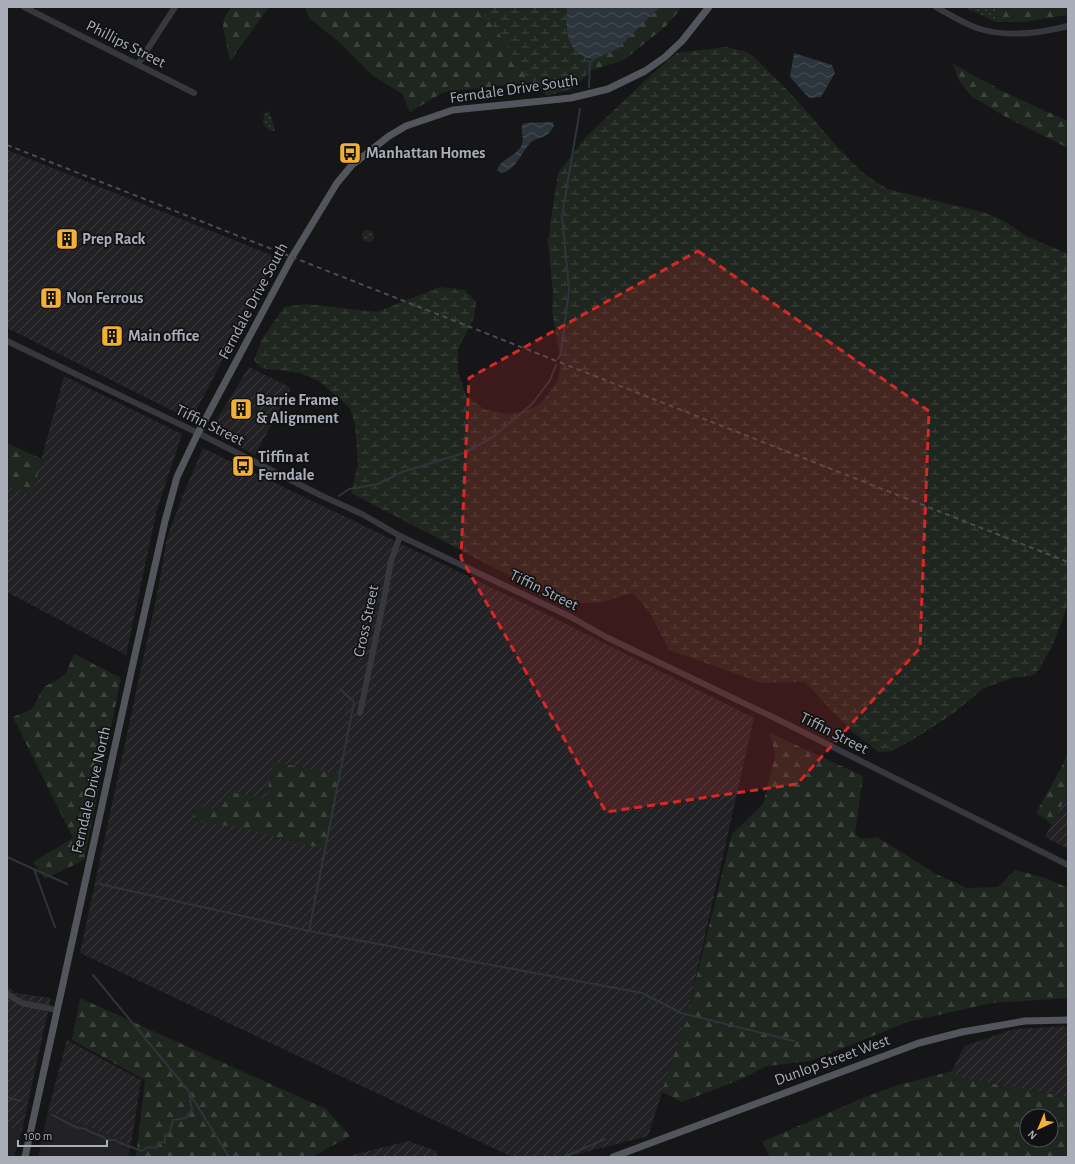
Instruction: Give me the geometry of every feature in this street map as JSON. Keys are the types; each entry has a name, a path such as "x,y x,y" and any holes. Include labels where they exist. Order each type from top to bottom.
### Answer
{"main road":[{"name":"Ferndale Drive South","path":"198,433 292,257 336,183 352,164 362,155 406,126 453,110 571,98 608,89 645,71 665,57 682,41 709,7"},
{"name":"Ferndale Drive North","path":"25,1157 165,522 177,477 198,433"},
{"name":"Dunlop Street West","path":"614,1157 919,1043 962,1032 1025,1021 1068,1020"}],"street":[{"name":"Phillips Street","path":"24,7 194,93"},
{"path":"138,64 175,7"},
{"path":"936,7 980,29 998,32 1017,33 1055,29 1068,26"},
{"name":"Tiffin Street","path":"7,341 198,433 320,495 362,514 400,536 571,617 606,637 790,726 1068,865"},
{"name":"Cross Street","path":"360,713 391,561 400,536"},
{"path":"7,994 22,1003 57,1010"}],"highlighted area":[{"path":"698,251 929,411 920,648 797,784 606,812 461,558 469,378"}],"shaded area":[{"path":"7,150 277,257 191,420 7,328"},
{"path":"249,367 291,388 255,455 216,434 213,426"},
{"path":"64,376 182,434 157,509 126,655 7,592 7,485 32,494"},
{"path":"203,448 546,614 754,718 688,1011 648,1136 566,1157 512,1157 80,953 158,590 167,538"},
{"path":"1068,793 1068,849 1045,837"},
{"path":"7,986 15,993 51,998 22,1130 7,1128"},
{"path":"1068,1026 1068,1097 961,1078 952,1071 964,1046 1014,1029"},
{"path":"67,1040 141,1080 131,1144 48,1111"},
{"path":"48,1111 131,1144 128,1157 38,1157"},
{"path":"7,1128 22,1130 14,1157 7,1157"},
{"path":"409,1141 436,1151 438,1157 344,1157"}],"green space":[{"path":"231,7 269,7 230,61 223,27 224,18"},
{"path":"305,7 682,7 666,26 624,60 580,74 554,80 444,92 410,112 402,94 372,75 340,43 309,18"},
{"path":"476,7 567,7 567,22 573,48 593,60 590,62 590,72 572,89 547,96 520,69 503,39 479,8"},
{"path":"964,7 996,7 996,22"},
{"path":"996,7 1066,7 1067,15 1025,22 996,22"},
{"path":"726,47 747,52 755,58 795,98 839,149 863,173 887,189 986,213 1006,222 1026,236 1068,254 1068,605 1051,649 1035,675 1012,678 984,688 951,715 892,751 879,752 851,731 805,682 762,683 669,650 650,613 633,593 598,603 562,603 351,493 358,464 355,425 350,408 319,381 300,373 261,368 254,360 262,339 284,307 306,304 377,312 440,287 465,290 476,302 474,318 458,349 458,372 466,396 484,409 507,414 526,411 540,404 558,381 561,363 552,312 553,293 548,240 558,173 587,136 652,74 677,53"},
{"path":"953,64 1004,92 1068,121 1068,148 1006,117 971,96 958,79"},
{"path":"269,111 275,129 274,131 268,130 263,124 264,114"},
{"path":"366,230 370,230 374,236 370,242 366,242 362,238 362,234"},
{"path":"7,443 42,459 32,495 7,485"},
{"path":"74,654 121,678 84,860 45,879 33,862 73,838 13,717 32,709 44,687 65,675"},
{"path":"770,733 863,776 855,833 861,839 877,837 936,874 967,888 998,887 1015,870 1046,878 1068,888 1068,998 991,1003 908,1022 810,1061 767,1066 739,1080 682,1102 662,1092 688,1011 732,834 763,804 775,756"},
{"path":"1068,753 1068,793 1052,824 1036,813"},
{"path":"273,762 340,774 327,848 299,844 245,828 192,821 196,806 220,810 230,792 266,799"},
{"path":"80,998 326,1109 350,1136 312,1157 136,1157 145,1080 72,1040"},
{"path":"952,1071 961,1078 1068,1097 1068,1157 770,1157 762,1142 865,1097 898,1085"}],"water":[{"path":"567,7 660,7 617,49 593,60 576,51 569,40 567,27"},
{"path":"794,53 832,65 835,73 821,97 809,98 790,77"},
{"path":"553,122 554,126 551,131 545,136 532,141 514,166 506,172 501,173 497,170 502,163 520,148 523,141 522,125 525,123"}],"waterway":[{"path":"589,87 590,62 593,60"},
{"path":"558,359 561,353 569,289 562,216 580,109"},
{"path":"339,496 349,489 378,484 402,472 464,453 493,437 533,403 550,380 556,365"},
{"path":"309,931 354,702 341,690"},
{"path":"7,857 67,884"},
{"path":"34,869 55,927"},
{"path":"100,884 309,931 642,993 681,1013 794,1041"},
{"path":"93,975 187,1089 229,1157"},
{"path":"7,1097 21,1101"},
{"path":"52,1115 72,1126 86,1129 102,1136 107,1140 116,1140 120,1143 142,1151 148,1147 156,1148 160,1142 165,1143 165,1135 170,1132 173,1120 186,1118 192,1109 190,1100 192,1097"},
{"path":"564,1157 605,1139"}],"railway":[{"path":"7,145 1068,562"}],"place":[{"name":"Manhattan Homes","path":"350,153"},
{"name":"Prep Rack","path":"67,239"},
{"name":"Non Ferrous","path":"51,298"},
{"name":"Main office","path":"112,336"},
{"name":"Barrie Frame & Alignment","path":"241,409"},
{"name":"Tiffin at Ferndale","path":"243,466"}]}
